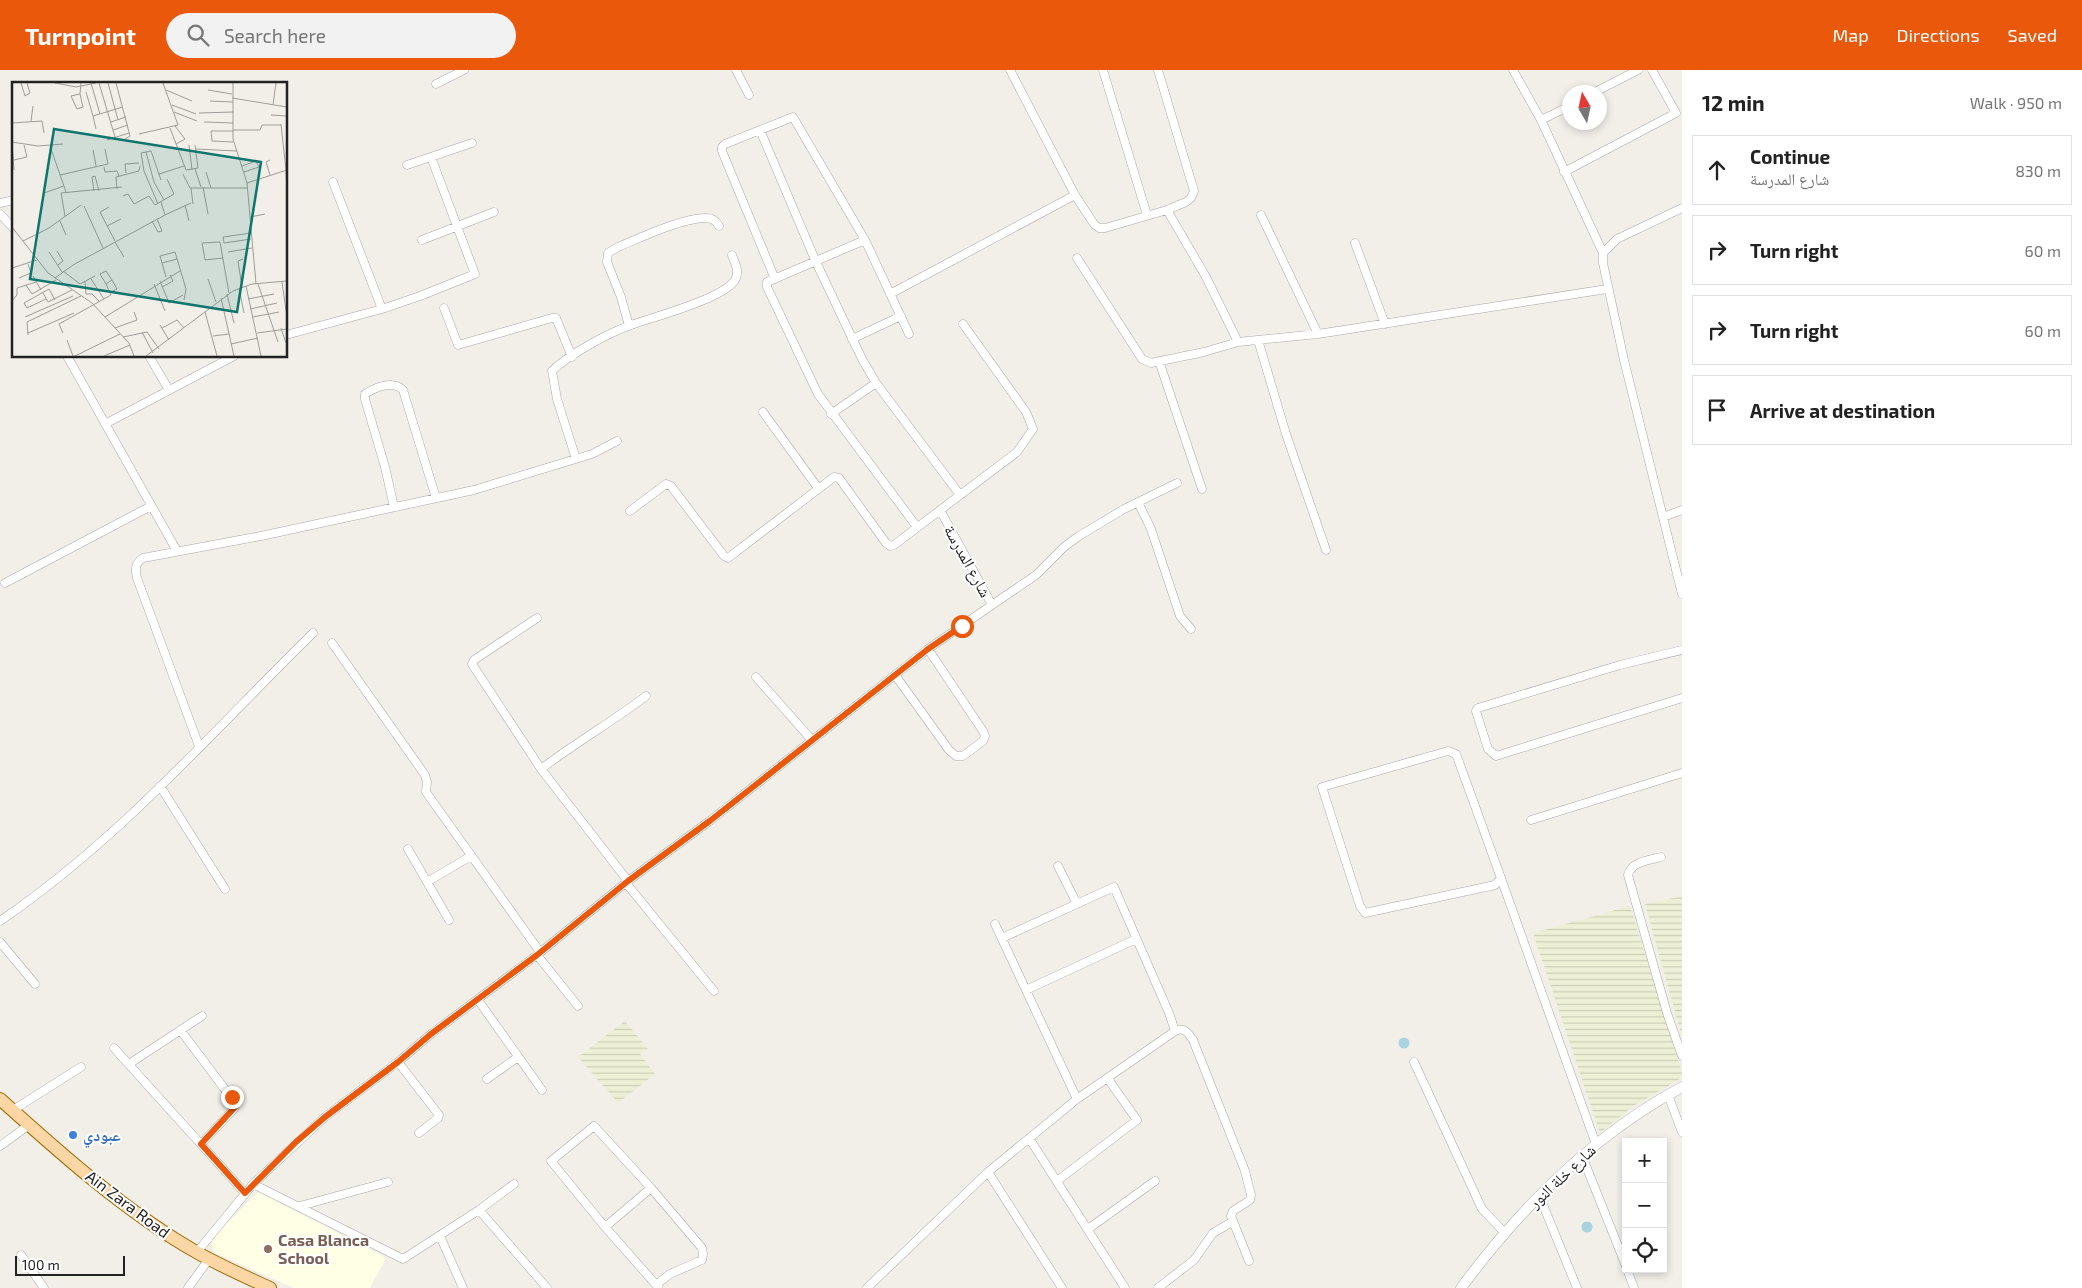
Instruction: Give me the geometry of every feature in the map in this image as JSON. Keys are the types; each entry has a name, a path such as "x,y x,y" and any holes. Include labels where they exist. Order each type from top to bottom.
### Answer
{"main road":[{"name":"Ain Zara Road","path":"0,1098 30,1126 136,1214 209,1259 270,1288"}],"street":[{"path":"436,84 464,70"},
{"path":"736,70 749,95"},
{"path":"1010,70 1075,195 1094,224 1099,228 1113,226 1167,210 1192,198 1194,191 1158,70"},
{"path":"1103,70 1147,215"},
{"path":"1513,70 1541,120 1603,253 1607,289 1682,594"},
{"path":"1607,86 1638,70"},
{"path":"1564,172 1676,113 1652,70"},
{"path":"1541,120 1562,110"},
{"path":"775,279 722,147 725,144 793,117 865,240 909,334"},
{"path":"760,130 816,262 852,340 876,382 960,495"},
{"path":"407,165 472,143"},
{"path":"288,334 382,309 475,274 459,226 431,157"},
{"path":"333,182 382,309"},
{"path":"890,294 1075,195"},
{"path":"1603,253 1617,239 1682,208"},
{"path":"1167,210 1206,277 1238,342"},
{"path":"422,240 494,212"},
{"path":"0,214 12,226"},
{"path":"1261,215 1318,334"},
{"path":"629,326 621,297 607,262 608,253 618,247 688,221 707,218 714,220 720,226"},
{"path":"865,240 767,282 769,292 808,377 831,414 917,527"},
{"path":"1355,243 1385,324"},
{"path":"576,459 551,377 552,372 556,367 607,336 725,289 736,279 738,272 732,255"},
{"path":"1077,258 1142,359 1146,362 1158,362 1238,342 1318,334 1607,289"},
{"path":"444,308 458,345 556,318 572,357"},
{"path":"852,340 901,316"},
{"path":"630,511 666,484 671,486 724,556 728,558 834,477 839,478 890,546 894,545 1017,452 1033,429 1026,412 964,324"},
{"path":"1258,340 1286,434 1326,550"},
{"path":"68,358 177,551"},
{"path":"150,358 169,390"},
{"path":"105,424 230,358"},
{"path":"1158,362 1202,489"},
{"path":"831,414 876,382"},
{"path":"394,507 385,467 365,399 366,394 370,391 393,384 404,390 436,498"},
{"path":"763,412 818,488"},
{"path":"199,746 135,572 137,562 143,558 474,490 592,454 617,441"},
{"path":"992,605 1036,575 1064,547 1079,536 1124,509 1177,483"},
{"path":"1138,502 1151,529 1180,616 1191,629"},
{"path":"5,583 151,506"},
{"name":"شارع المدرسة","path":"197,1252 253,1184 325,1117 538,954 627,882 711,820 895,674 992,605 940,510"},
{"path":"1663,517 1682,510"},
{"path":"537,618 474,660 472,664 541,769 627,882 714,991"},
{"path":"0,921 86,856 160,786 313,633"},
{"path":"332,643 425,775 427,782 426,792 538,954 578,1006"},
{"path":"895,674 949,750 956,756 963,756 983,741 985,736 983,731 928,649"},
{"path":"1682,650 1620,665 1478,708 1476,711 1488,749 1496,756 1682,698"},
{"path":"756,677 811,739"},
{"path":"541,769 646,696"},
{"path":"1501,878 1495,885 1365,913 1360,906 1322,787 1448,751 1456,754 1501,878 1596,1144"},
{"path":"1531,820 1682,773"},
{"path":"160,786 225,889"},
{"path":"408,850 449,920"},
{"path":"428,882 471,856"},
{"path":"1661,857 1633,866 1629,870 1628,875 1667,1013 1682,1056"},
{"path":"1058,866 1077,904"},
{"path":"1002,938 1114,887 1175,1031"},
{"path":"996,924 1077,1099"},
{"path":"1026,990 1136,939"},
{"path":"0,942 35,984"},
{"path":"478,1000 542,1090"},
{"path":"129,1064 202,1016"},
{"path":"867,1288 988,1172 1029,1138 1077,1099 1182,1028 1185,1029 1193,1040 1245,1171 1251,1195 1250,1200 1233,1211 1231,1216 1249,1261"},
{"path":"181,1031 236,1104 234,1109 201,1144"},
{"path":"114,1048 245,1193"},
{"path":"487,1078 518,1057"},
{"path":"398,1062 439,1115 438,1118 419,1132"},
{"path":"1414,1062 1482,1210 1505,1233"},
{"path":"12,1110 81,1067"},
{"path":"1056,1181 1137,1121 1138,1118 1108,1079"},
{"name":"شارع خلة النور","path":"1461,1288 1505,1233 1539,1195 1596,1144 1644,1109 1682,1087"},
{"path":"1668,1095 1682,1132"},
{"path":"0,1146 30,1126"},
{"path":"594,1126 651,1188 702,1248 702,1260 670,1274 658,1286 605,1227 551,1161 594,1126"},
{"path":"1029,1138 1125,1288"},
{"path":"1582,1156 1622,1258"},
{"path":"988,1172 1062,1288"},
{"path":"1088,1229 1155,1181"},
{"path":"300,1206 388,1182"},
{"path":"253,1184 403,1259 479,1210 514,1184"},
{"path":"605,1227 651,1188"},
{"path":"1539,1195 1577,1288"},
{"path":"479,1210 547,1288"},
{"path":"1158,1288 1194,1260 1213,1233 1232,1222"},
{"path":"440,1236 464,1288"},
{"path":"21,1255 44,1288"},
{"path":"188,1288 209,1259"},
{"path":"1628,1273 1634,1288"}],"shaded area":[{"path":"1682,896 1682,1037 1645,904"},
{"path":"1630,906 1682,1072 1682,1078 1633,1106 1600,1133 1533,933"},
{"path":"625,1021 648,1049 640,1054 655,1074 618,1103 578,1057"},
{"path":"258,1192 386,1258 370,1288 294,1288 213,1252 211,1239"}],"water":[{"path":"1404,1037 1410,1043 1404,1049 1398,1043"},
{"path":"1587,1221 1593,1227 1587,1233 1581,1227"}],"place":[{"name":"عبودي","path":"73,1135"},
{"name":"Casa Blanca School","path":"268,1249"}],"route":[{"path":"232,1097 236,1101 236,1106 201,1144 245,1193 296,1142 325,1117 398,1062 431,1034 537,955 628,881 711,820 793,753 928,649 962,626"}]}
